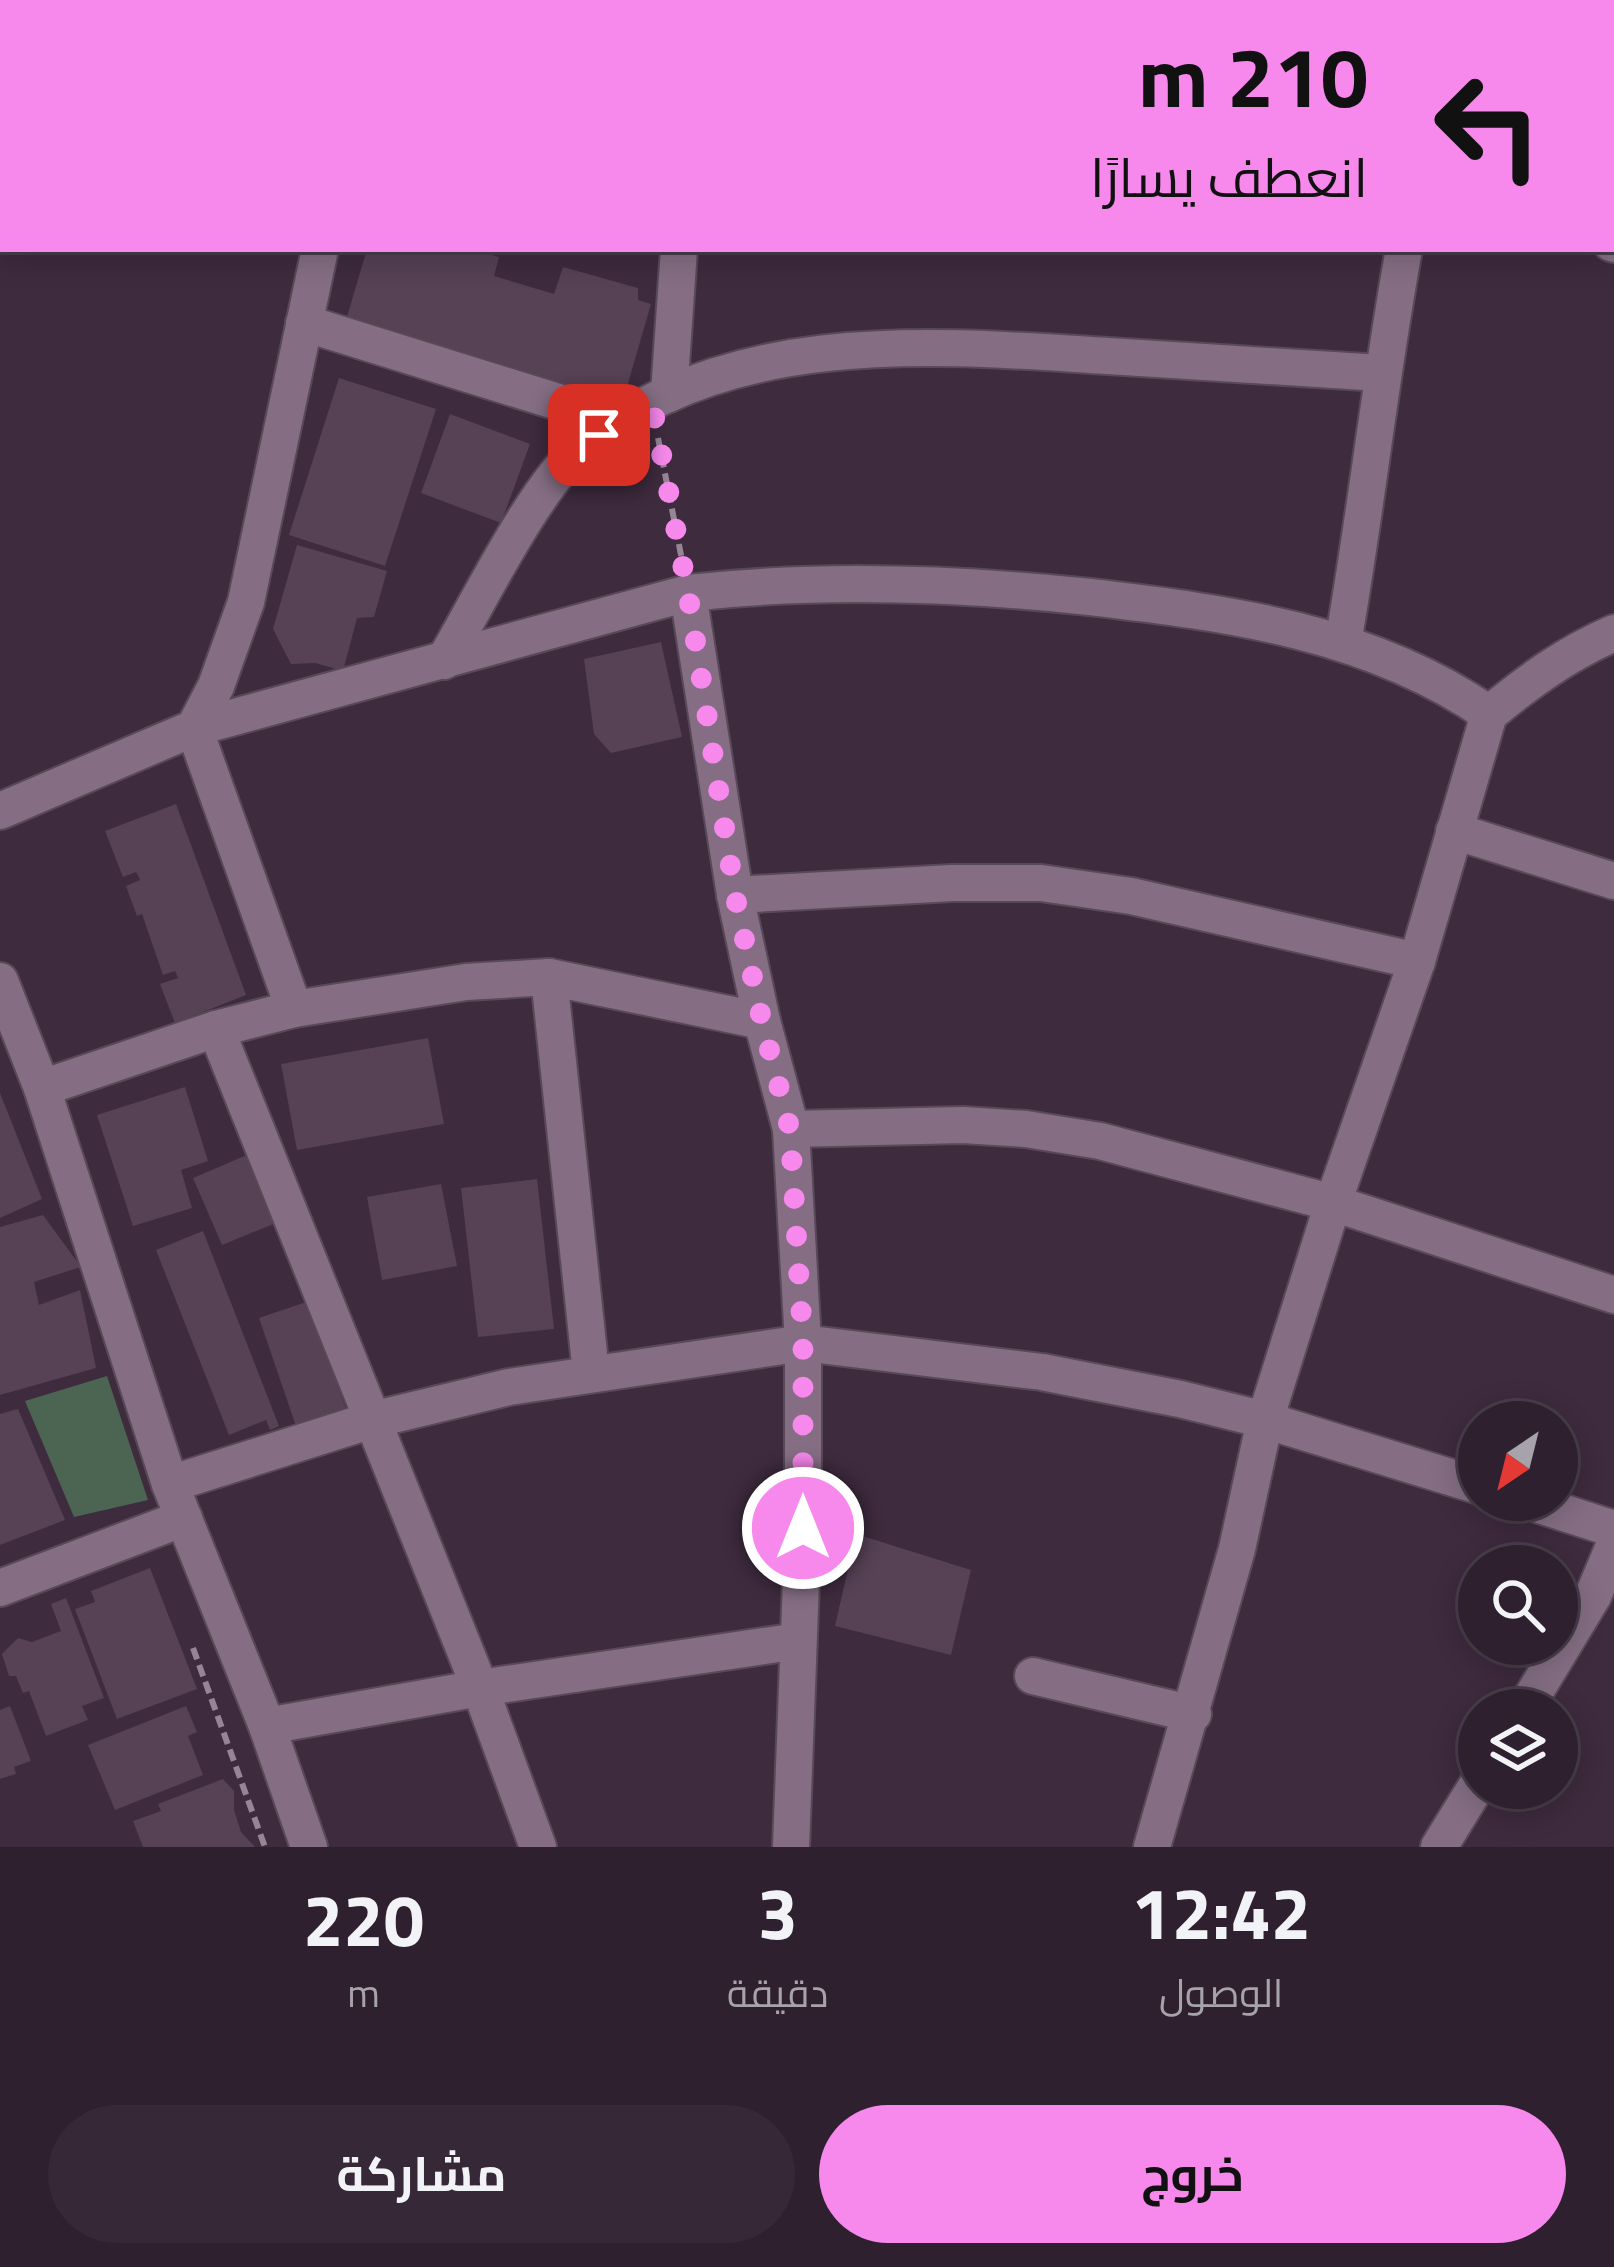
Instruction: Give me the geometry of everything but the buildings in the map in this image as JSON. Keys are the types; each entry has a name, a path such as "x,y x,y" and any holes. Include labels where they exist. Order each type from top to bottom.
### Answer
{"street":[{"path":"294,1009 194,728 216,686 246,602 319,252"},
{"path":"661,399 679,252"},
{"path":"1343,643 1370,493 1381,373 1403,252"},
{"path":"304,323 619,421"},
{"path":"444,661 552,481 579,450 619,421 693,382 793,358 930,345 1381,373"},
{"path":"0,812 194,728 544,629 688,593 752,586 886,583 1162,605 1299,629 1343,643 1401,663 1489,714"},
{"path":"688,593 735,895 790,1129 803,1343 803,1528 790,1847"},
{"path":"1152,1847 1238,1549 1265,1420 1333,1203 1417,961 1489,714 1574,650 1614,633"},
{"path":"1454,831 1614,881"},
{"path":"735,895 1041,883 1131,896 1417,961"},
{"path":"42,1088 216,1029 294,1009 466,982 549,977 762,1021"},
{"path":"549,977 591,1372"},
{"path":"0,981 42,1088 177,1501 267,1726 309,1847"},
{"path":"216,1029 480,1688 538,1847"},
{"path":"790,1129 908,1124 1026,1129 1100,1142 1333,1203 1614,1295"},
{"path":"0,1588 177,1501 372,1420 591,1372 803,1343 1042,1372 1265,1420 1458,1480"},
{"path":"1578,1517 1614,1529"},
{"path":"1537,1689 1593,1596 1614,1546"},
{"path":"267,1726 480,1688 798,1641"},
{"path":"1033,1676 1193,1714"},
{"path":"1439,1847 1462,1809"}],"path":[{"path":"661,399 688,593"},
{"path":"189,1638 266,1847"}],"green space":[{"path":"107,1376 148,1500 74,1517 25,1401"}],"route":[{"path":"599,435 652,404 688,593 735,895 790,1129 803,1343 803,1528"}]}
